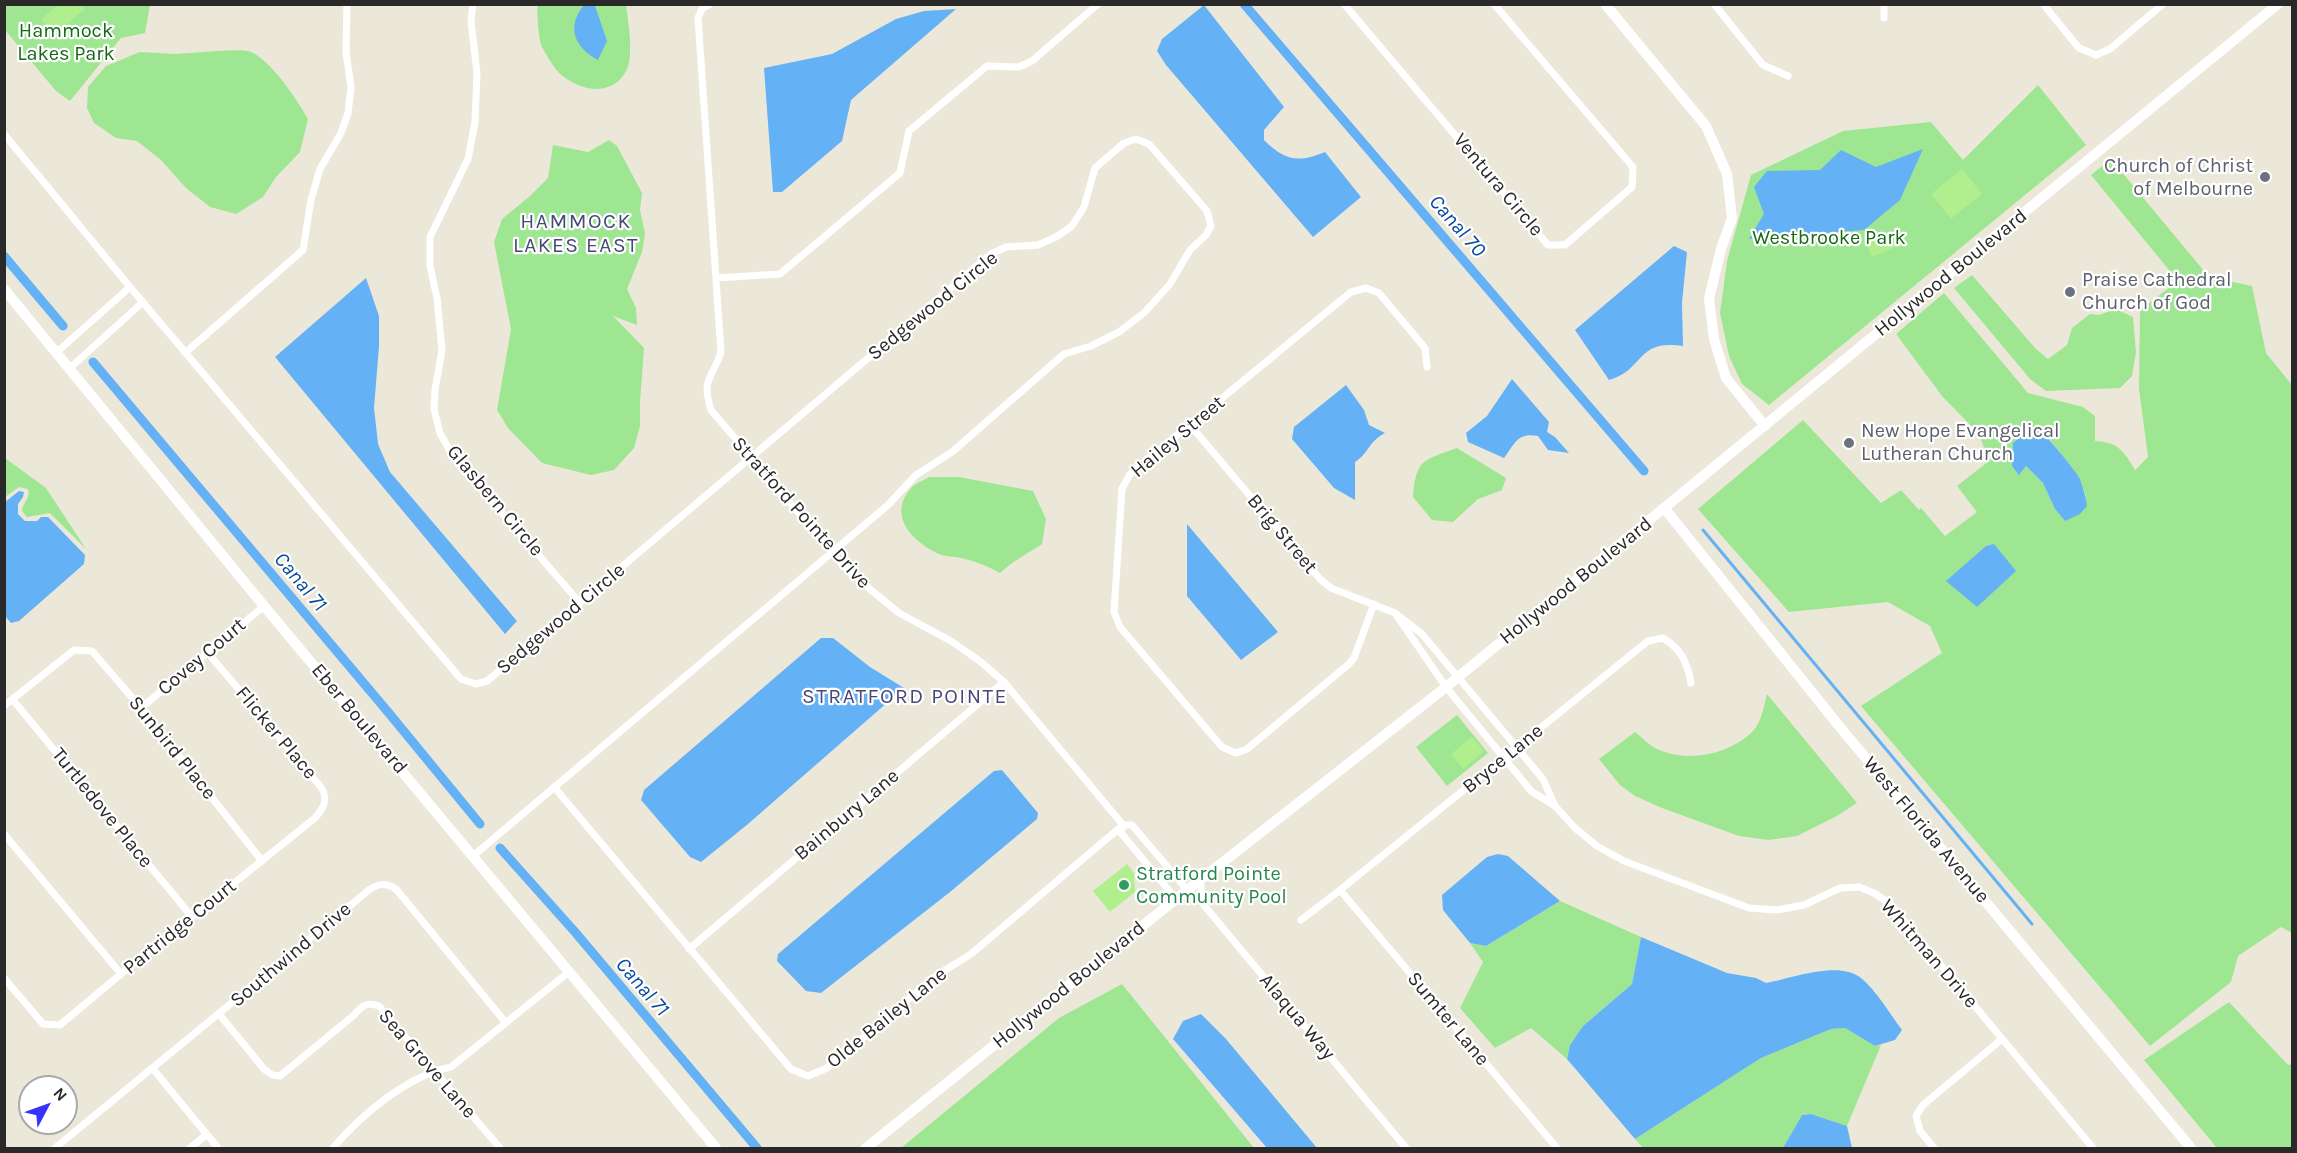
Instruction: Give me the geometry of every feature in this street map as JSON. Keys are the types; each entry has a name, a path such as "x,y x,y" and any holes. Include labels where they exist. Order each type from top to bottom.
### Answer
{"street":[{"path":"185,352 303,250 311,200 320,169 348,113 351,87 346,52 347,4"},
{"name":"Glasbern Circle","path":"473,4 471,21 477,73 475,122 468,159 430,237 430,266 437,298 442,350 434,409 440,433 453,456 580,603"},
{"name":"Stratford Pointe Drive","path":"710,4 702,9 698,18 722,352 708,379 705,393 711,410 848,571 899,613 951,641 1004,682 1123,825"},
{"path":"716,278 780,274 900,173 909,131 987,66 1019,67 1032,61 1098,4"},
{"name":"Ventura Circle","path":"1344,4 1548,245 1565,245 1632,187 1633,166 1494,4"},
{"path":"1605,4 1706,126 1727,174 1732,218 1721,249 1709,299 1714,339 1726,378 1765,426"},
{"path":"1714,4 1763,65 1788,76"},
{"path":"1884,4 1884,18"},
{"path":"2043,4 2079,48 2096,55 2110,49 2163,4"},
{"name":"Hollywood Boulevard","path":"866,1149 1176,899 1446,687 2278,4"},
{"name":"Sedgewood Circle","path":"4,134 461,679 476,684 487,681 991,254 1006,247 1038,245 1072,226 1084,207 1095,168 1124,144 1136,139 1149,144 1207,211 1211,226 1206,235 1190,250 1170,284 1145,312 1110,337 1091,346 1064,354 952,452 916,475 888,505 473,856"},
{"path":"57,352 130,287"},
{"name":"Hailey Street","path":"1374,604 1354,658 1349,664 1247,749 1236,753 1222,747 1120,627 1114,612 1122,489 1131,474 1351,292 1366,288 1379,293 1425,348 1427,367"},
{"name":"Eber Boulevard","path":"4,289 264,606 570,970 716,1149"},
{"path":"70,368 143,302"},
{"name":"Brig Street","path":"1191,426 1320,579 1331,588 1395,613 1422,634 1458,677"},
{"name":"West Florida Avenue","path":"1665,509 1839,726 2191,1149"},
{"name":"Covey Court","path":"141,708 264,606"},
{"path":"1395,613 1446,687"},
{"name":"Bryce Lane","path":"1301,920 1648,641 1663,638 1672,644 1687,663 1691,683"},
{"name":"Sunbird Place","path":"13,700 74,650 92,651 141,708 262,861"},
{"name":"Flicker Place","path":"208,653 324,791 324,804 315,818"},
{"name":"Whitman Drive","path":"1458,677 1543,779 1555,806"},
{"name":"Bainbury Lane","path":"689,949 1004,682"},
{"name":"Whitman Drive","path":"1446,687 1531,791 1555,806 1575,828 1597,846 1624,861 1749,908 1777,910 1804,905 1840,888 1859,887 1874,893 1890,904 2093,1149"},
{"path":"4,706 13,700"},
{"name":"Turtledove Place","path":"13,700 192,917"},
{"name":"Olde Bailey Lane","path":"554,787 791,1069 808,1076 827,1068 936,976 971,954 1123,825"},
{"name":"Partridge Court","path":"4,978 43,1024 60,1025 315,818"},
{"path":"1176,899 1121,834 1123,825 1132,825 1188,891"},
{"path":"4,834 121,974"},
{"name":"Alaqua Way","path":"1200,880 1203,904 1406,1149"},
{"name":"Southwind Drive","path":"55,1149 375,885 386,884 396,889 507,1023"},
{"name":"Sumter Lane","path":"1340,890 1557,1149"},
{"path":"333,1149 344,1135 398,1089 434,1071 451,1067 570,970"},
{"name":"Sea Grove Lane","path":"219,1014 264,1069 272,1075 280,1076 362,1007 366,1004 375,1004 383,1009 500,1149"},
{"path":"1934,1149 1920,1131 1916,1116 1923,1105 2002,1039"},
{"path":"153,1069 218,1149"},
{"path":"190,1149 206,1135"}],"green space":[{"name":"Hammock Lakes Park","path":"4,5 150,5 145,33 121,38 70,101 56,91 5,30"},
{"path":"58,5 81,5 85,9 54,35 41,19"},
{"path":"538,5 626,5 630,58 625,73 612,85 596,89 579,86 561,75 542,47 538,24"},
{"path":"247,51 259,57 283,82 308,119 300,152 276,177 263,197 236,214 210,207 186,188 161,160 137,141 116,138 94,123 87,108 88,87 106,66 140,52 175,54"},
{"name":"Westbrooke Park","path":"2038,85 2086,145 1769,405 1742,384 1729,356 1720,313 1727,261 1751,175 1843,131 1931,122 1963,160"},
{"path":"609,140 617,146 642,193 640,210 645,234 642,252 627,289 636,308 637,325 613,316 644,348 640,426 634,448 614,470 591,475 542,463 508,428 497,410 511,329 494,242 502,219 548,178 553,145 588,152"},
{"path":"2111,159 2209,277 2252,286 2266,353 2292,385 2292,933 2281,927 2238,956 2231,982 2150,1046 1861,706 1942,653 1930,626 1888,602 1789,612 1698,509 1803,420 1881,503 1901,490 1919,510 1921,508 1945,536 1977,512 1957,486 1989,461 1979,434 1942,396 1896,334 1944,293 2028,393 2083,407 2095,416 2095,441 2109,443 2120,449 2135,470 2148,457 2139,389 2140,310 2178,281 2091,175","holes":["2047,436 2079,477 2086,496 2065,521 2055,509 2043,483 2026,466 2020,474 2012,466 2013,443"]},
{"path":"1962,169 1982,194 1951,219 1931,194"},
{"path":"1891,231 1898,246 1872,257 1866,242"},
{"path":"1972,275 2035,348 2048,359 2067,345 2072,328 2090,314 2099,315 2116,309 2133,317 2136,352 2132,376 2120,388 2046,391 2030,379 1954,288"},
{"path":"1457,448 1506,478 1502,490 1478,499 1453,522 1432,520 1413,497 1416,475 1428,459"},
{"path":"5,458 46,488 86,549 50,513 27,517 22,511 28,489 19,487 5,497"},
{"path":"929,477 959,477 1033,491 1046,519 1042,544 1000,573 976,562 941,555 929,548 919,542 905,526 902,507 905,496 913,486"},
{"path":"1767,694 1857,803 1797,836 1769,840 1739,836 1662,808 1635,796 1620,785 1599,759 1635,732 1654,748 1669,753 1694,756 1719,751 1742,740 1755,729"},
{"path":"1457,715 1488,753 1447,786 1416,747"},
{"path":"1472,737 1483,750 1463,769 1451,754"},
{"path":"1127,864 1134,873 1135,892 1110,912 1093,891"},
{"path":"1560,901 1641,937 1632,984 1583,1026 1570,1045 1567,1059 1531,1028 1495,1048 1460,1008 1483,962 1470,943 1486,946"},
{"path":"1122,984 1254,1148 901,1148 1059,1018"},
{"path":"2229,1002 2288,1065 2292,1064 2292,1148 2217,1148 2144,1060"},
{"path":"1845,1028 1875,1046 1881,1045 1847,1126 1811,1114 1802,1115 1783,1148 1643,1148 1635,1139 1761,1058 1831,1029"}],"water":[{"path":"584,5 595,6 607,41 598,60 583,49 575,36 575,21"},
{"path":"1204,5 1284,107 1264,130 1264,140 1285,156 1292,158 1307,158 1325,152 1361,197 1313,237 1166,65 1157,51 1162,39"},
{"path":"956,9 851,100 842,141 782,192 773,192 764,68 832,54 896,19 924,11"},
{"path":"1923,149 1900,200 1864,230 1749,239 1764,214 1754,187 1767,171 1820,170 1841,150 1876,167"},
{"path":"1674,246 1687,252 1682,303 1683,346 1656,347 1648,351 1621,375 1609,380 1575,330"},
{"path":"366,278 379,316 374,408 378,444 390,472 517,621 505,634 275,357"},
{"path":"1512,379 1549,422 1547,432 1555,437 1569,453 1548,450 1538,436 1531,435 1521,437 1504,458 1468,442 1466,433 1487,416"},
{"path":"1346,385 1364,410 1369,425 1385,433 1375,440 1364,455 1355,462 1355,500 1334,488 1292,439 1294,427"},
{"path":"2037,427 2073,468 2083,489 2087,506 2080,514 2065,521 2055,509 2043,483 2026,466 2019,475 2012,466 2013,443 2031,428"},
{"path":"19,491 24,492 18,504 18,514 25,521 37,521 41,517 48,517 85,555 84,564 19,621 11,623 5,616 5,502"},
{"path":"1187,524 1278,632 1241,660 1187,596"},
{"path":"1994,544 2016,571 1977,607 1946,581 1986,546"},
{"path":"821,638 833,638 870,667 904,688 701,862 690,857 641,800 644,790"},
{"path":"1002,770 1038,813 1037,819 950,892 821,993 806,991 777,961 778,954 994,771"},
{"path":"1498,854 1508,856 1560,901 1486,946 1470,943 1443,910 1442,895 1487,857"},
{"path":"1641,937 1727,973 1756,978 1766,983 1828,970 1852,973 1872,989 1902,1030 1895,1040 1875,1046 1845,1028 1831,1029 1761,1058 1635,1139 1567,1059 1570,1045 1583,1026 1632,984"},
{"path":"1201,1014 1226,1039 1317,1148 1267,1148 1173,1039 1183,1021"},
{"path":"1811,1114 1847,1126 1852,1148 1783,1148 1802,1115"}],"waterway":[{"name":"Canal 70","path":"1244,4 1644,471"},
{"name":"Canal 71","path":"4,256 63,326"},
{"name":"Canal 71","path":"93,362 480,824"},
{"path":"1703,530 2032,924"},
{"name":"Canal 71","path":"500,848 575,932 757,1148"}],"place":[{"name":"Church of Christ of Melbourne","path":"2265,177"},
{"name":"Praise Cathedral Church of God","path":"2070,292"},
{"name":"New Hope Evangelical Lutheran Church","path":"1849,443"},
{"name":"Stratford Pointe Community Pool","path":"1124,885"}],"district":[{"name":"HAMMOCK LAKES EAST","path":"576,234"},
{"name":"STRATFORD POINTE","path":"905,697"}]}
